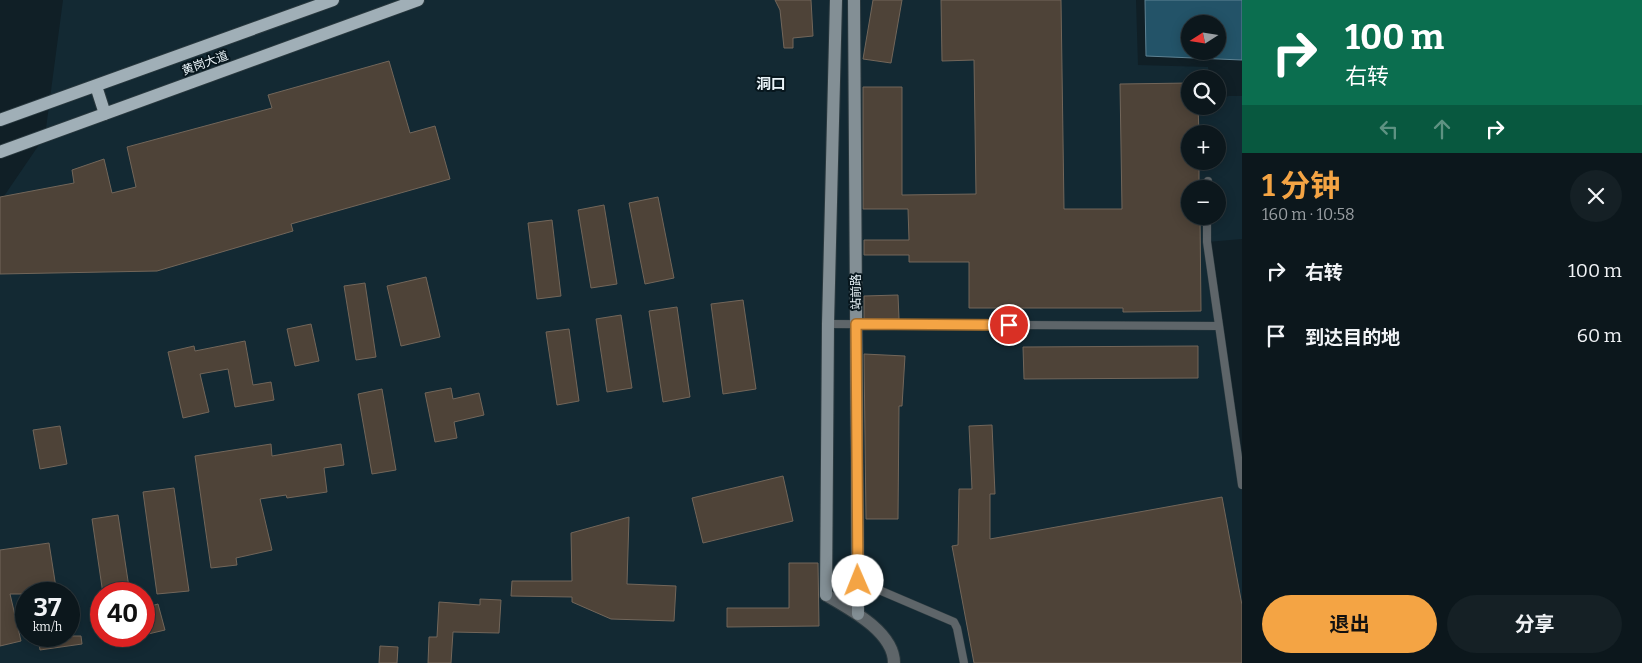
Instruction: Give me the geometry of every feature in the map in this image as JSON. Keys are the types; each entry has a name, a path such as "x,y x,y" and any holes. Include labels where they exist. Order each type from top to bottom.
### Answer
{"main road":[{"name":"黄岗大道","path":"0,120 333,0"},
{"name":"黄岗大道","path":"0,152 418,0"},
{"path":"96,86 105,114"}],"street":[{"path":"836,0 828,324 826,595 858,614 887,641 894,663"},
{"name":"站前路","path":"854,0 858,614"}],"lane":[{"path":"1207,225 1207,242 1242,485"},
{"path":"828,324 1219,326"},
{"path":"858,581 954,622 964,663"}],"shaded area":[{"path":"63,0 1136,0 1138,65 1208,67 1208,70 1181,70 1181,115 1226,115 1226,97 1242,96 1242,239 1207,242 1242,485 1242,663 0,663 0,202 45,136"}],"water":[{"path":"1145,0 1242,0 1242,60 1226,59 1226,15 1181,15 1181,57 1146,56"}],"building":[{"path":"775,0 811,0 813,36 793,38 793,48 784,48 780,10"},
{"path":"873,0 902,0 891,63 863,59"},
{"path":"941,0 1061,0 1064,209 1122,209 1120,84 1181,83 1181,115 1198,115 1199,125 1181,125 1181,170 1199,170 1199,180 1181,180 1181,225 1200,225 1201,311 1123,312 1123,308 969,308 969,262 909,262 909,255 864,255 864,240 909,240 908,209 863,209 863,87 902,87 902,195 976,194 974,60 942,61"},
{"path":"389,61 410,133 435,126 450,179 291,224 293,231 157,271 0,274 0,197 74,183 72,170 104,159 112,193 136,187 127,147 272,108 268,95"},
{"path":"658,197 674,278 645,284 629,203"},
{"path":"604,205 617,284 591,288 578,210"},
{"path":"552,220 561,296 537,299 528,223"},
{"path":"426,277 440,337 401,346 387,286"},
{"path":"365,283 376,357 356,360 344,286"},
{"path":"898,295 899,319 864,319 864,296"},
{"path":"743,300 756,389 723,394 711,304"},
{"path":"677,307 690,397 663,402 649,311"},
{"path":"621,315 632,388 607,392 596,319"},
{"path":"311,324 319,361 295,366 287,329"},
{"path":"569,329 579,401 557,405 546,332"},
{"path":"245,341 253,385 271,382 274,400 235,407 228,369 200,374 209,412 183,418 168,352 194,346 195,351"},
{"path":"1198,346 1198,378 1024,379 1023,347"},
{"path":"864,354 905,356 902,406 899,406 898,519 866,519"},
{"path":"451,388 453,399 479,393 484,415 454,422 457,438 435,442 425,393"},
{"path":"382,389 396,470 372,474 358,394"},
{"path":"992,425 995,494 990,494 990,539 1222,497 1242,605 1242,663 974,663 952,546 958,545 959,489 972,489 969,426"},
{"path":"60,426 67,464 40,469 33,430"},
{"path":"271,444 272,456 341,444 344,465 324,468 327,492 287,498 286,495 260,499 272,550 236,558 237,565 211,568 195,456"},
{"path":"783,476 793,521 703,543 692,498"},
{"path":"174,488 189,591 157,594 143,492"},
{"path":"118,515 128,582 101,582 92,519"},
{"path":"629,517 627,584 676,586 674,621 611,619 572,602 572,597 511,596 512,581 572,581 571,533"},
{"path":"49,543 55,582 15,582 15,594 10,594 15,615 15,642 0,646 0,550"},
{"path":"789,563 818,563 819,626 727,627 727,608 789,608"},
{"path":"480,599 501,600 499,633 453,632 451,663 428,663 429,637 437,637 439,602 480,605"},
{"path":"158,604 165,630 155,632 155,605"},
{"path":"380,646 398,647 397,663 379,663"},
{"path":"40,647 61,647 40,650"}],"district":[{"name":"洞口","path":"771,84"}],"route":[{"path":"858,581 856,324 1009,325"}]}
